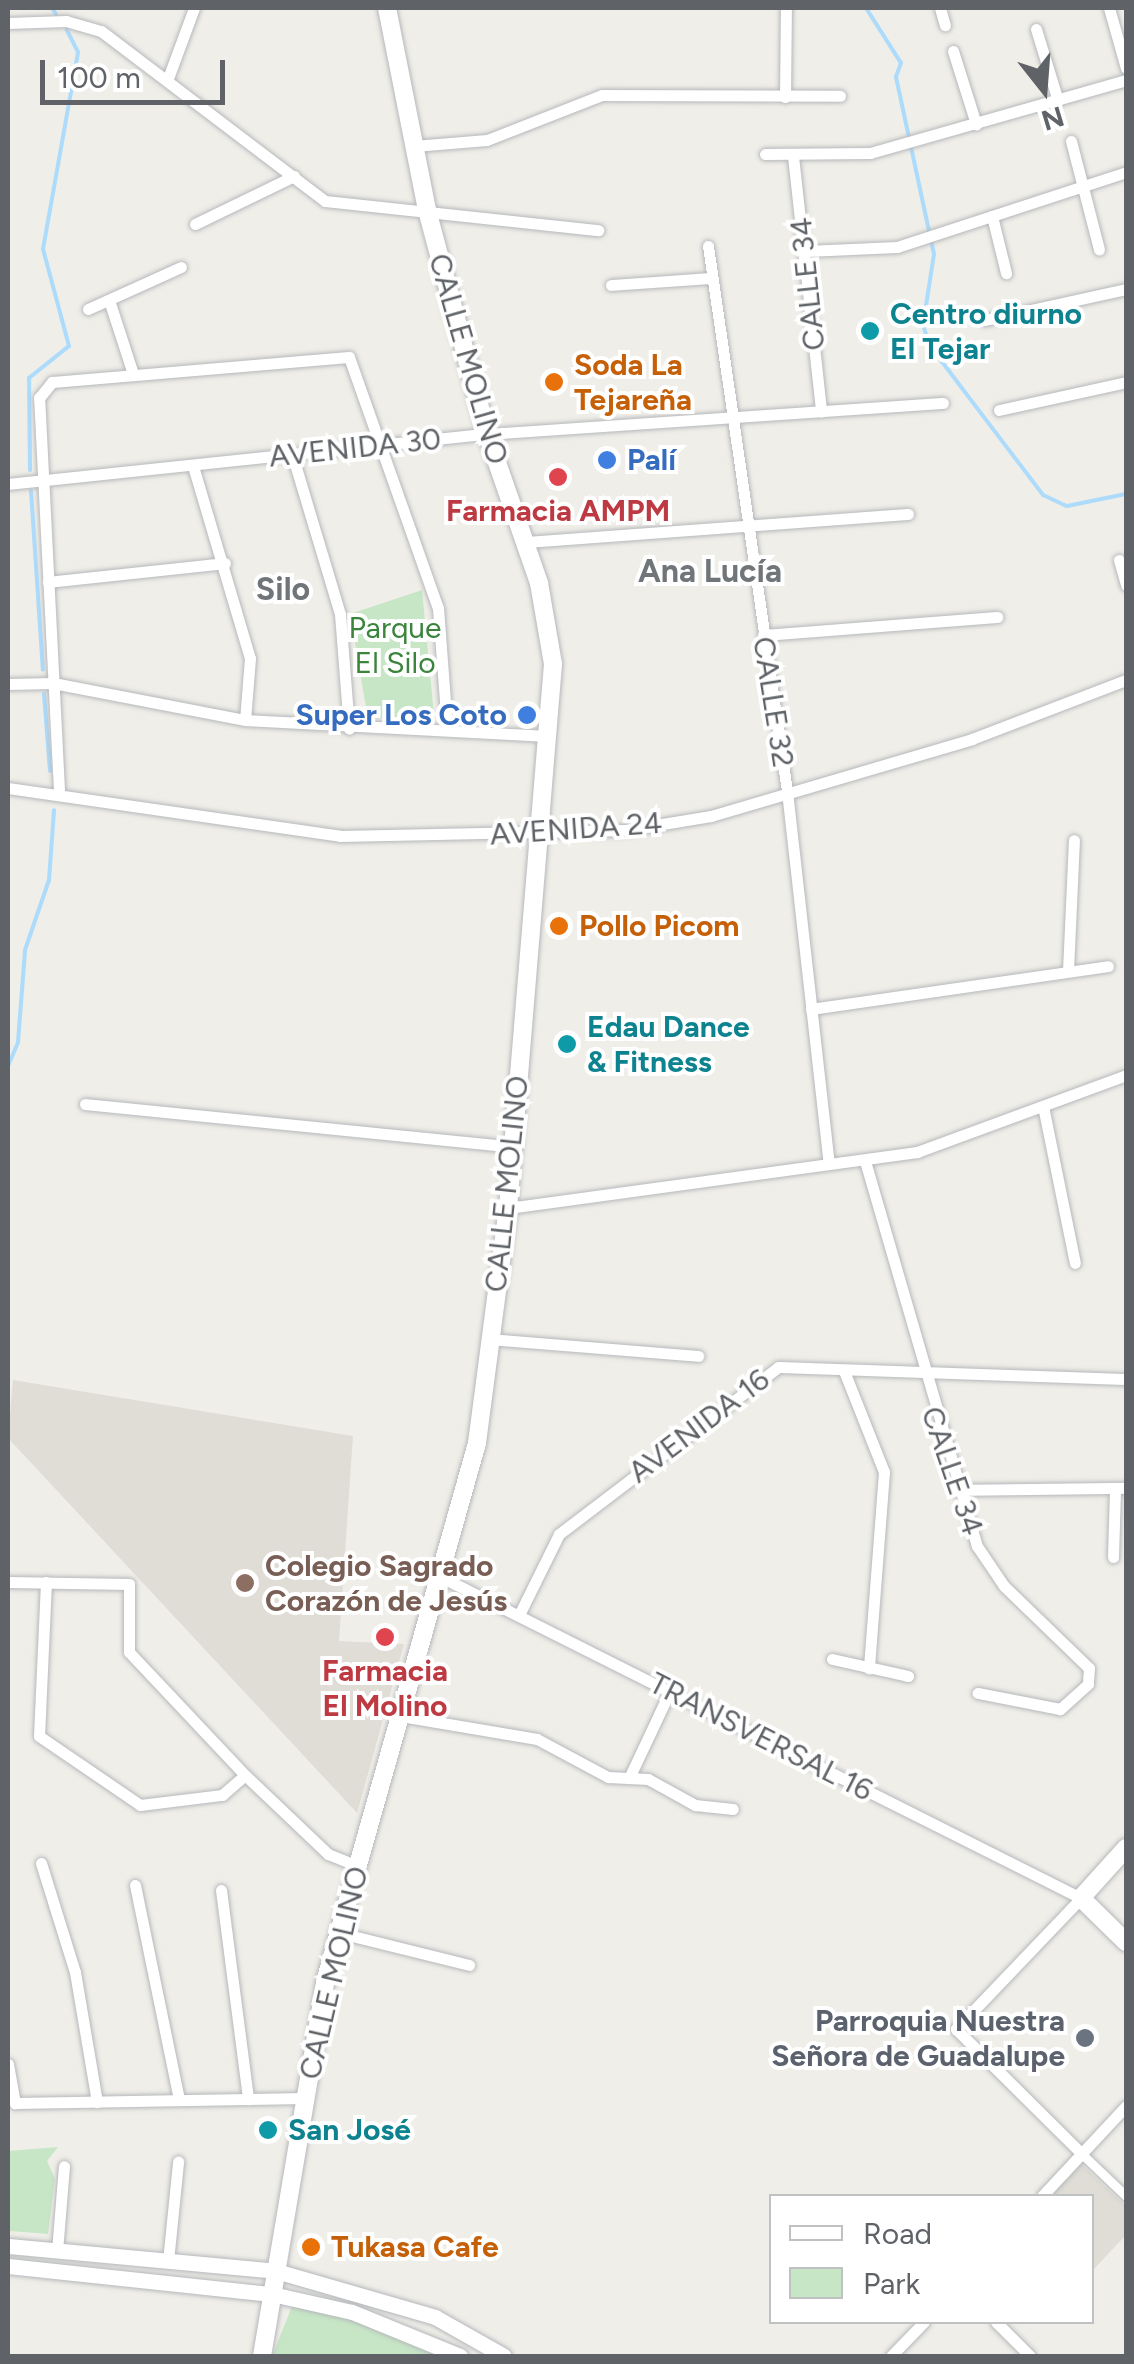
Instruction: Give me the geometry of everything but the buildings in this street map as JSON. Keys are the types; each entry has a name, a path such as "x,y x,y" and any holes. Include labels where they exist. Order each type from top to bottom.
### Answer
{"main road":[{"name":"CALLE MOLINO","path":"262,2356 306,2098 340,1933 477,1443 508,1208 548,736 550,625 486,434 427,210 387,8"},
{"path":"1126,1848 1081,1898 1126,1942"}],"street":[{"path":"167,81 194,8"},
{"path":"786,8 786,96"},
{"path":"940,8 944,25"},
{"path":"1109,8 1126,68"},
{"path":"8,23 87,25 294,176 309,194 598,230"},
{"path":"1036,29 1058,101"},
{"path":"953,51 976,124"},
{"path":"765,154 794,156 904,144 1126,80"},
{"path":"414,146 486,140 602,95 840,96"},
{"path":"1071,142 1099,249"},
{"name":"CALLE 34","path":"794,156 821,412"},
{"path":"806,251 922,239 1126,172"},
{"path":"196,224 294,176"},
{"path":"992,216 1006,273"},
{"name":"CALLE 32","path":"708,246 787,790 828,1159"},
{"path":"88,310 181,267"},
{"path":"611,285 712,278"},
{"path":"985,320 1126,290"},
{"path":"109,300 133,374"},
{"path":"59,790 41,480 41,389 133,374 350,356 387,443 438,608 447,729"},
{"path":"1000,410 1126,382"},
{"name":"AVENIDA 30","path":"8,484 486,434 944,404"},
{"path":"292,454 340,614 348,728"},
{"path":"194,466 250,658 245,720"},
{"path":"525,542 908,514"},
{"path":"1119,560 1126,585"},
{"path":"48,582 225,563"},
{"path":"763,634 996,618"},
{"name":"AVENIDA 24","path":"8,788 59,790 243,828 540,836 668,824 972,739 1126,680"},
{"path":"8,684 53,684 245,720 548,736"},
{"path":"1068,971 1074,840"},
{"path":"811,1009 1108,966"},
{"path":"508,1208 828,1159 864,1161 1044,1111 1126,1075"},
{"path":"85,1104 513,1147"},
{"path":"1044,1111 1075,1263"},
{"name":"CALLE 34","path":"864,1161 904,1285 921,1378 955,1490 1004,1586 1091,1676 1060,1709 978,1694"},
{"path":"488,1339 698,1356"},
{"name":"AVENIDA 16","path":"519,1615 559,1534 766,1374 789,1366 921,1378 1126,1379"},
{"path":"844,1371 884,1472 869,1668"},
{"path":"955,1490 1121,1488 1113,1557"},
{"name":"TRANSVERSAL 16","path":"441,1577 1081,1898"},
{"path":"8,1582 129,1584 129,1652 245,1776 328,1854 357,1866"},
{"path":"46,1582 39,1736 140,1805 222,1796 245,1776"},
{"path":"832,1659 908,1676"},
{"path":"629,1778 670,1691"},
{"path":"401,1716 537,1739 586,1768 733,1809"},
{"path":"41,1863 75,1972 97,2102"},
{"path":"134,1885 178,2099"},
{"path":"221,1890 248,2099"},
{"path":"1081,1898 956,2029 1126,2196"},
{"path":"340,1933 469,1965"},
{"path":"8,2064 15,2103 306,2098"},
{"path":"1044,2194 1126,2106"},
{"path":"168,2261 178,2162"},
{"path":"58,2251 64,2166"},
{"path":"8,2246 276,2271 435,2318 504,2356"},
{"path":"8,2266 272,2294 322,2305 460,2356"},
{"path":"322,2305 327,2283"},
{"path":"891,2356 922,2324"},
{"path":"998,2324 1030,2356"}],"shaded area":[{"name":"Colegio Sagrado Corazón de Jesús","path":"13,1380 353,1436 339,1641 404,1644 357,1813 8,1438"},
{"path":"1081,2164 1126,2206 1126,2235 1094,2269 1094,2194 1052,2194"}],"green space":[{"name":"Parque El Silo","path":"422,590 434,715 368,719 350,614"},
{"path":"58,2147 47,2161 55,2179 48,2234 10,2231 8,2151"},
{"path":"293,2304 332,2312 443,2356 272,2356"}],"waterway":[{"path":"52,8 56,14"},
{"path":"866,8 901,63 896,77 934,254 923,325 930,346 1043,495 1067,506 1126,494"},
{"path":"30,470 29,378 69,346 43,249 78,52 67,30"},
{"path":"31,491 43,670"},
{"path":"44,694 50,771"},
{"path":"8,1066 18,1042 25,950 49,880 54,810"},
{"path":"8,1111 8,1128"},
{"path":"8,1217 8,1268"},
{"path":"8,1370 8,1428"}],"place":[{"name":"Centro diurno El Tejar","path":"870,331"},
{"name":"Soda La Tejareña","path":"554,382"},
{"name":"Palí","path":"607,460"},
{"name":"Farmacia AMPM","path":"558,477"},
{"name":"Super Los Coto","path":"527,715"},
{"name":"Pollo Picom","path":"559,926"},
{"name":"Edau Dance & Fitness","path":"567,1044"},
{"name":"Colegio Sagrado Corazón de Jesús","path":"245,1583"},
{"name":"Farmacia El Molino","path":"385,1637"},
{"name":"Parroquia Nuestra Señora de Guadalupe","path":"1085,2038"},
{"name":"San José","path":"268,2130"},
{"name":"Tukasa Cafe","path":"311,2247"}],"district":[{"name":"Ana Lucía","path":"710,571"},
{"name":"Silo","path":"283,589"}]}
